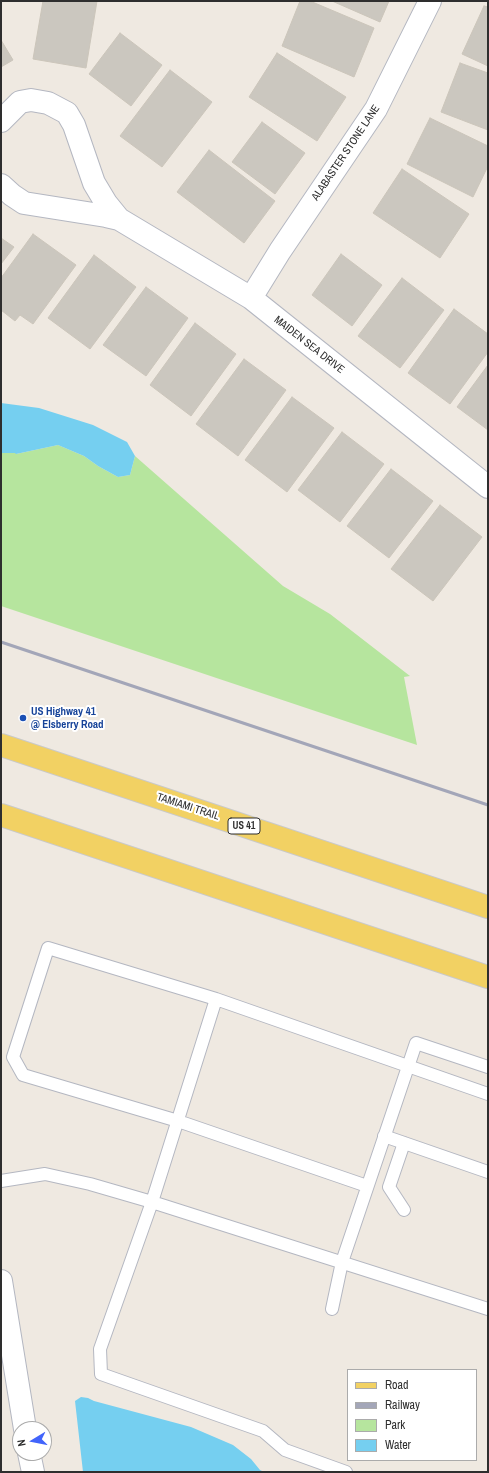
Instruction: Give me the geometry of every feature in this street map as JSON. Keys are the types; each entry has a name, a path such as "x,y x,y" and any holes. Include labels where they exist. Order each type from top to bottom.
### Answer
{"main road":[{"name":"TAMIAMI TRAIL","path":"1,745 488,907"},
{"path":"1,815 488,977"}],"street":[{"name":"ALABASTER STONE LANE","path":"251,298 280,251 376,109 430,1"},
{"path":"1,121 20,102 31,100 57,106 67,113 74,125 94,183 106,203 119,219"},
{"path":"1,185 12,195 24,202 119,219"},
{"name":"MAIDEN SEA DRIVE","path":"119,219 251,298 488,487"},
{"path":"1,1281 25,1421"},
{"path":"31,1461 33,1472"}],"lane":[{"path":"367,1186 178,1121 24,1075 13,1058 48,948 216,999 488,1094"},
{"path":"216,999 152,1202 100,1349 100,1374 263,1431 286,1450 346,1472"},
{"path":"332,1309 342,1262 416,1043 488,1067"},
{"path":"384,1136 488,1172"},
{"path":"404,1143 389,1187 404,1210"},
{"path":"1,1181 45,1174 90,1184 152,1202 488,1309"}],"green space":[{"path":"58,445 84,456 118,477 130,475 135,456 283,586 330,614 410,676 404,677 417,745 1,606 1,453 16,454"}],"water":[{"path":"1,403 39,408 93,425 127,442 135,456 130,475 118,477 84,456 58,445 16,454 1,453"},
{"path":"81,1397 191,1427 233,1445 251,1459 260,1470 264,1472 83,1472 75,1401"}],"building":[{"path":"43,1 97,1 86,68 33,59"},
{"path":"300,1 310,1 374,28 354,77 282,46"},
{"path":"332,1 389,1 380,22"},
{"path":"484,6 488,7 488,66 462,54"},
{"path":"120,33 162,65 131,106 89,74"},
{"path":"1,40 13,60 1,67"},
{"path":"277,53 346,97 317,141 249,97"},
{"path":"460,63 488,73 488,130 441,112"},
{"path":"170,70 212,102 162,167 120,136"},
{"path":"430,118 488,146 488,166 473,197 407,164"},
{"path":"262,122 305,153 275,194 232,162"},
{"path":"209,150 275,201 244,243 177,192"},
{"path":"402,169 469,214 440,258 373,213"},
{"path":"33,234 76,265 33,324 20,315 15,321 1,310 1,278"},
{"path":"1,238 14,247 1,264"},
{"path":"341,254 382,285 352,326 312,295"},
{"path":"94,255 136,287 90,349 48,318"},
{"path":"402,278 444,310 400,368 358,336"},
{"path":"146,287 188,318 146,376 103,345"},
{"path":"454,309 488,334 488,352 450,404 408,373"},
{"path":"195,323 236,354 191,416 150,385"},
{"path":"244,359 286,390 238,456 196,424"},
{"path":"488,365 488,430 457,407"},
{"path":"292,397 334,428 287,492 245,460"},
{"path":"342,432 384,464 340,522 298,490"},
{"path":"391,469 433,501 389,558 347,526"},
{"path":"440,505 482,537 433,601 391,569"}],"railway":[{"path":"1,642 488,805"}],"place":[{"name":"US Highway 41 @ Elsberry Road","path":"23,718"}]}
